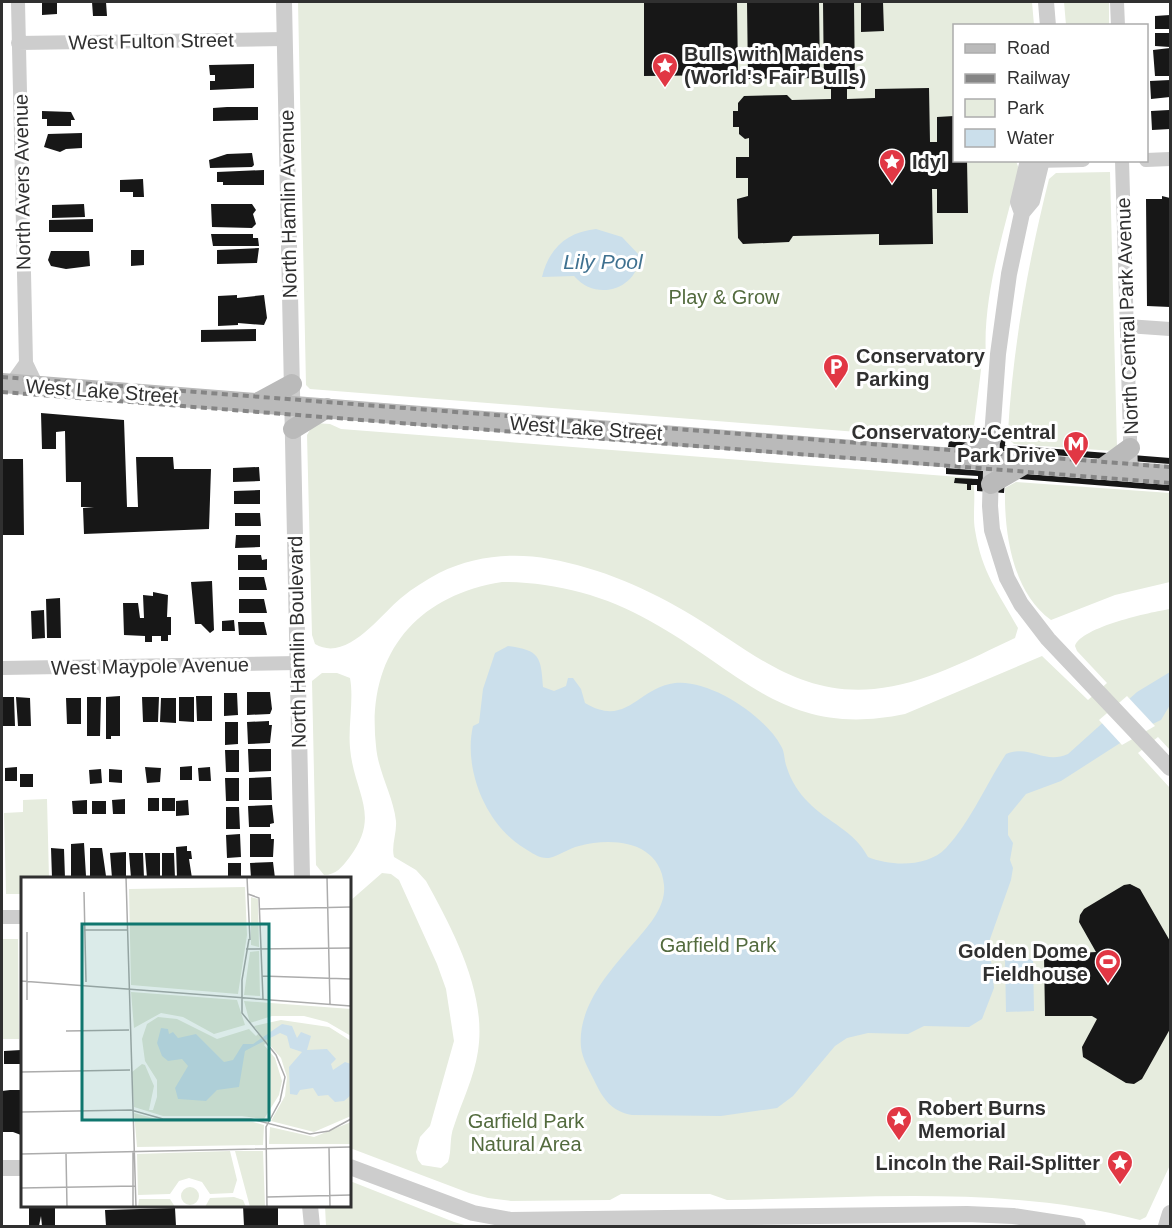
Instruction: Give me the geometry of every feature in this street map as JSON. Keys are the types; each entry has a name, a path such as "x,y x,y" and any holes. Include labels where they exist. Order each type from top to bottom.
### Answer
{"main road":[{"name":"West Lake Street","path":"6,384 257,403 292,395 327,408 1170,475"},
{"path":"292,395 382,402 397,414"},
{"path":"293,429 327,408"},
{"path":"1100,470 1130,448"},
{"path":"902,454 918,468 1059,454 1073,467"}],"street":[{"name":"North Avers Avenue","path":"18,2 26,363 37,386"},
{"name":"North Hamlin Avenue","path":"284,2 292,395"},
{"path":"1046,2 1048,24"},
{"path":"1118,2 1118,24"},
{"name":"West Fulton Street","path":"18,43 285,39"},
{"path":"1148,160 1170,159"},
{"path":"1022,213 1018,202 1028,162"},
{"path":"1042,162 1032,201 1022,213 1009,274 998,354 991,461 993,530 1007,578 1021,604 1048,639 1170,768"},
{"name":"North Central Park Avenue","path":"1122,162 1131,472"},
{"path":"1127,326 1170,329"},
{"path":"6,384 26,363"},
{"name":"North Hamlin Boulevard","path":"292,395 302,877"},
{"name":"West Maypole Avenue","path":"2,668 298,663"},
{"path":"2,917 21,917"},
{"path":"351,1167 473,1213 511,1220 967,1214 1013,1216 1078,1227"},
{"path":"2,1168 21,1168"},
{"path":"310,1207 312,1227"},
{"path":"1166,1227 1170,1213"}],"green space":[{"name":"Play & Grow","path":"298,2 1032,2 1034,24 953,24 953,162 1016,162 1019,169 991,286 987,310 986,358 982,362 972,441 310,389 306,385"},
{"path":"1064,2 1109,2 1109,24 1066,24"},
{"path":"1110,172 1117,447 1114,451 1014,444 1009,439 1008,432 1018,336 1034,242 1049,179 1056,173"},
{"path":"314,423 330,424 341,429 972,478 978,545 986,570 1018,628 1015,638 964,662 911,682 874,689 822,686 777,669 693,616 642,588 569,563 536,557 507,556 479,559 439,573 406,594 362,635 339,647 327,648 315,644 312,635 307,435"},
{"path":"1016,482 1170,493 1170,582 1115,595 1051,620 1027,594 1013,560 1006,523 1005,488"},
{"name":"Garfield Park","path":"502,582 540,584 597,597 650,621 767,696 796,709 828,717 863,719 905,714 1042,656 1088,700 1107,683 1077,651 1075,646 1080,639 1118,622 1170,609 1170,750 1158,737 1138,753 1170,788 1170,1165 1146,1217 1140,1220 1089,1209 1038,1202 935,1196 727,1200 710,1194 621,1194 610,1200 511,1201 469,1193 351,1148 351,900 382,873 391,874 399,880 437,964 446,989 454,1041 430,1126 420,1137 416,1152 422,1165 441,1168 448,1162 452,1131 474,1071 479,1029 473,985 457,941 426,881 416,870 394,857 396,821 377,756 375,714 379,685 388,659 402,636 421,617 444,601 471,589"},
{"path":"322,673 337,673 350,678 350,748 365,816 364,829 359,843 341,867 328,875 324,875 316,865 312,681"},
{"path":"47,799 49,877 21,877 21,894 6,894 4,813 23,812 23,800"},
{"path":"2,939 18,939 19,1039 2,1039"},
{"path":"351,1181 468,1226 326,1226 325,1207 351,1207"}],"water":[{"name":"Lily Pool","path":"596,229 622,237 640,256 632,277 624,284 604,290 593,289 574,276 542,277 549,258 561,243 576,234"},
{"path":"508,646 527,650 537,657 543,687 554,691 566,686 568,678 573,678 581,689 585,703 599,710 622,709 662,686 675,683 689,683 720,693 750,712 773,735 782,748 793,782 808,802 856,840 868,857 897,863 929,859 946,848 971,814 1006,754 1023,751 1059,757 1068,754 1137,692 1170,672 1170,705 1161,720 1142,729 1061,781 1026,794 1008,816 1008,835 1013,843 1010,860 1013,868 989,942 994,988 982,1019 969,1027 924,1026 908,1034 868,1033 847,1038 835,1046 793,1096 777,1108 721,1116 632,1115 618,1111 601,1093 583,1055 581,1031 591,1001 599,987 648,926 660,907 664,892 661,870 654,859 644,851 620,843 592,843 575,847 549,858 539,857 510,838 489,811 480,795 475,777 471,760 471,743 473,726 479,723 483,689 495,653"},
{"path":"1005,959 1033,959 1034,1011 1006,1012"}],"pier":[{"path":"1127,696 1155,726 1122,745 1099,720"}],"building":[{"path":"42,2 57,2 57,14 42,15"},
{"path":"92,2 106,2 107,16 93,16"},
{"path":"644,2 737,2 738,75 644,76"},
{"path":"747,2 819,2 820,78 748,79"},
{"path":"823,2 854,2 855,89 847,89 847,99 875,98 875,89 929,88 930,142 937,142 937,117 953,116 953,162 967,162 968,213 937,213 937,189 932,189 933,244 879,245 879,234 793,236 789,242 743,244 738,238 737,199 748,196 748,178 736,178 736,157 749,157 749,138 745,139 739,134 739,127 733,127 733,111 738,111 738,103 744,96 787,95 792,100 831,99 831,89 824,89"},
{"path":"861,2 883,2 884,31 861,32"},
{"path":"1170,15 1170,29 1155,29 1155,16"},
{"path":"1155,33 1170,33 1170,47 1155,46"},
{"path":"1170,48 1170,76 1155,76 1153,50"},
{"path":"254,64 254,88 210,90 210,81 215,81 215,75 210,75 209,65"},
{"path":"1170,80 1170,97 1151,99 1150,81"},
{"path":"258,107 258,120 213,121 213,108"},
{"path":"1169,110 1170,129 1152,130 1151,111"},
{"path":"42,111 71,112 75,120 71,120 71,126 47,126 47,119 42,119"},
{"path":"82,133 82,148 66,149 60,152 44,147 48,134"},
{"path":"252,153 254,165 252,167 210,168 209,160 227,154"},
{"path":"264,170 264,185 223,185 223,182 217,182 217,172"},
{"path":"143,179 144,197 133,197 133,192 120,192 120,180"},
{"path":"1162,196 1170,198 1170,307 1147,306 1146,199 1162,199"},
{"path":"84,204 85,217 52,218 52,205"},
{"path":"211,204 252,204 256,210 253,214 256,224 252,228 212,227"},
{"path":"93,219 93,232 49,232 49,220"},
{"path":"211,234 253,234 253,238 258,238 259,246 213,246"},
{"path":"259,248 257,263 217,264 217,250"},
{"path":"131,250 144,250 144,265 131,266"},
{"path":"51,251 89,251 90,266 66,269 51,266 48,260"},
{"path":"237,295 237,298 264,295 267,318 264,325 238,323 238,325 218,326 218,296"},
{"path":"256,329 256,341 201,342 201,330"},
{"path":"41,413 124,420 127,507 138,507 136,457 173,457 174,469 211,469 209,529 84,534 83,508 94,507 81,507 81,482 66,482 65,431 56,432 56,449 42,449"},
{"path":"971,426 1006,431 1005,445 1170,458 1170,464 948,447 949,441 973,443 973,440 958,439 958,433 970,434"},
{"path":"2,459 23,459 24,535 2,535"},
{"path":"259,467 260,481 233,482 233,468"},
{"path":"946,468 1170,485 1170,491 1005,478 1004,493 977,491 977,485 971,485 971,490 967,490 967,484 954,483 955,478 978,479 978,476 946,474"},
{"path":"260,490 260,504 234,504 234,491"},
{"path":"235,513 260,513 261,526 235,526"},
{"path":"236,535 260,535 260,547 235,548"},
{"path":"238,555 261,555 262,560 267,559 267,570 238,570"},
{"path":"239,577 264,577 267,590 239,590"},
{"path":"212,581 214,630 210,633 201,624 195,624 191,582"},
{"path":"153,592 168,595 167,617 171,617 171,635 168,635 168,641 161,641 161,636 152,636 152,642 145,642 145,636 124,635 123,603 138,603 140,618 144,618 143,595 153,596"},
{"path":"60,598 61,638 47,638 46,599"},
{"path":"239,599 264,599 267,613 239,613"},
{"path":"44,610 45,638 32,639 31,611"},
{"path":"234,620 235,631 222,631 222,621"},
{"path":"238,622 264,622 267,635 239,635"},
{"path":"247,692 270,692 272,709 270,714 247,715"},
{"path":"224,693 237,693 238,715 224,716"},
{"path":"120,696 120,736 111,736 111,739 106,739 106,697"},
{"path":"196,696 212,696 212,721 197,721"},
{"path":"2,697 14,697 15,726 2,726"},
{"path":"16,697 30,698 31,726 18,726"},
{"path":"87,697 101,697 100,736 87,736"},
{"path":"142,697 159,697 158,722 143,722"},
{"path":"179,697 194,697 194,722 179,721"},
{"path":"66,698 81,698 81,724 67,724"},
{"path":"161,698 176,698 176,723 160,722"},
{"path":"269,721 269,725 272,725 270,743 248,744 247,722"},
{"path":"225,722 238,722 238,744 225,745"},
{"path":"248,749 271,749 271,771 249,772"},
{"path":"225,750 239,750 239,772 226,772"},
{"path":"192,766 192,780 180,780 180,767"},
{"path":"17,767 17,781 5,781 5,768"},
{"path":"145,767 161,768 160,782 147,783"},
{"path":"210,767 211,781 199,781 198,768"},
{"path":"101,769 102,783 90,784 89,770"},
{"path":"109,769 122,770 122,783 109,782"},
{"path":"20,774 33,774 33,787 20,787"},
{"path":"271,777 272,800 249,800 249,778"},
{"path":"225,778 239,778 239,801 226,801"},
{"path":"148,798 159,798 159,811 148,811"},
{"path":"162,798 175,798 175,811 162,811"},
{"path":"125,799 125,814 113,814 112,800"},
{"path":"87,800 87,814 73,814 72,801"},
{"path":"188,800 189,815 176,816 176,801"},
{"path":"92,801 106,801 106,814 92,814"},
{"path":"272,805 274,823 270,824 270,827 249,827 248,806"},
{"path":"226,807 239,807 240,829 226,829"},
{"path":"240,834 241,857 227,858 226,835"},
{"path":"250,834 271,834 271,839 274,839 273,857 250,857"},
{"path":"84,843 86,876 71,877 71,844"},
{"path":"187,846 187,851 191,851 192,859 189,859 192,877 177,877 176,847"},
{"path":"51,848 64,849 65,877 52,877"},
{"path":"90,848 102,848 106,876 90,877"},
{"path":"126,852 126,877 112,877 110,853"},
{"path":"129,853 143,853 144,877 131,877"},
{"path":"145,853 160,853 160,877 147,877"},
{"path":"162,853 174,853 175,877 162,877"},
{"path":"273,862 275,877 251,877 250,863"},
{"path":"228,863 241,863 241,877 228,877"},
{"name":"Golden Dome Fieldhouse","path":"1130,884 1140,889 1170,941 1170,1029 1142,1079 1134,1084 1126,1083 1083,1057 1082,1047 1097,1019 1092,1016 1045,1016 1044,955 1096,952 1079,922 1080,915 1084,909 1124,885"},
{"path":"21,1050 21,1064 4,1064 4,1051"},
{"path":"21,1090 21,1135 2,1132 2,1091"},
{"path":"29,1207 55,1207 55,1226 42,1226 41,1216 39,1226 29,1226"},
{"path":"243,1207 278,1207 278,1226 244,1226"},
{"path":"175,1208 176,1226 106,1226 105,1210"}],"railway":[{"path":"2,377 1170,467"},
{"path":"2,392 1170,483"}],"place":[{"name":"Bulls with Maidens (World's Fair Bulls)","path":"665,89"},
{"name":"Idyl","path":"892,185"},
{"name":"Conservatory Parking","path":"836,390"},
{"name":"Conservatory-Central Park Drive","path":"1076,467"},
{"name":"Golden Dome Fieldhouse","path":"1108,985"},
{"name":"Robert Burns Memorial","path":"899,1142"},
{"name":"Lincoln the Rail-Splitter","path":"1120,1186"}],"park label":[{"name":"Garfield Park Natural Area","path":"526,1132"}]}
